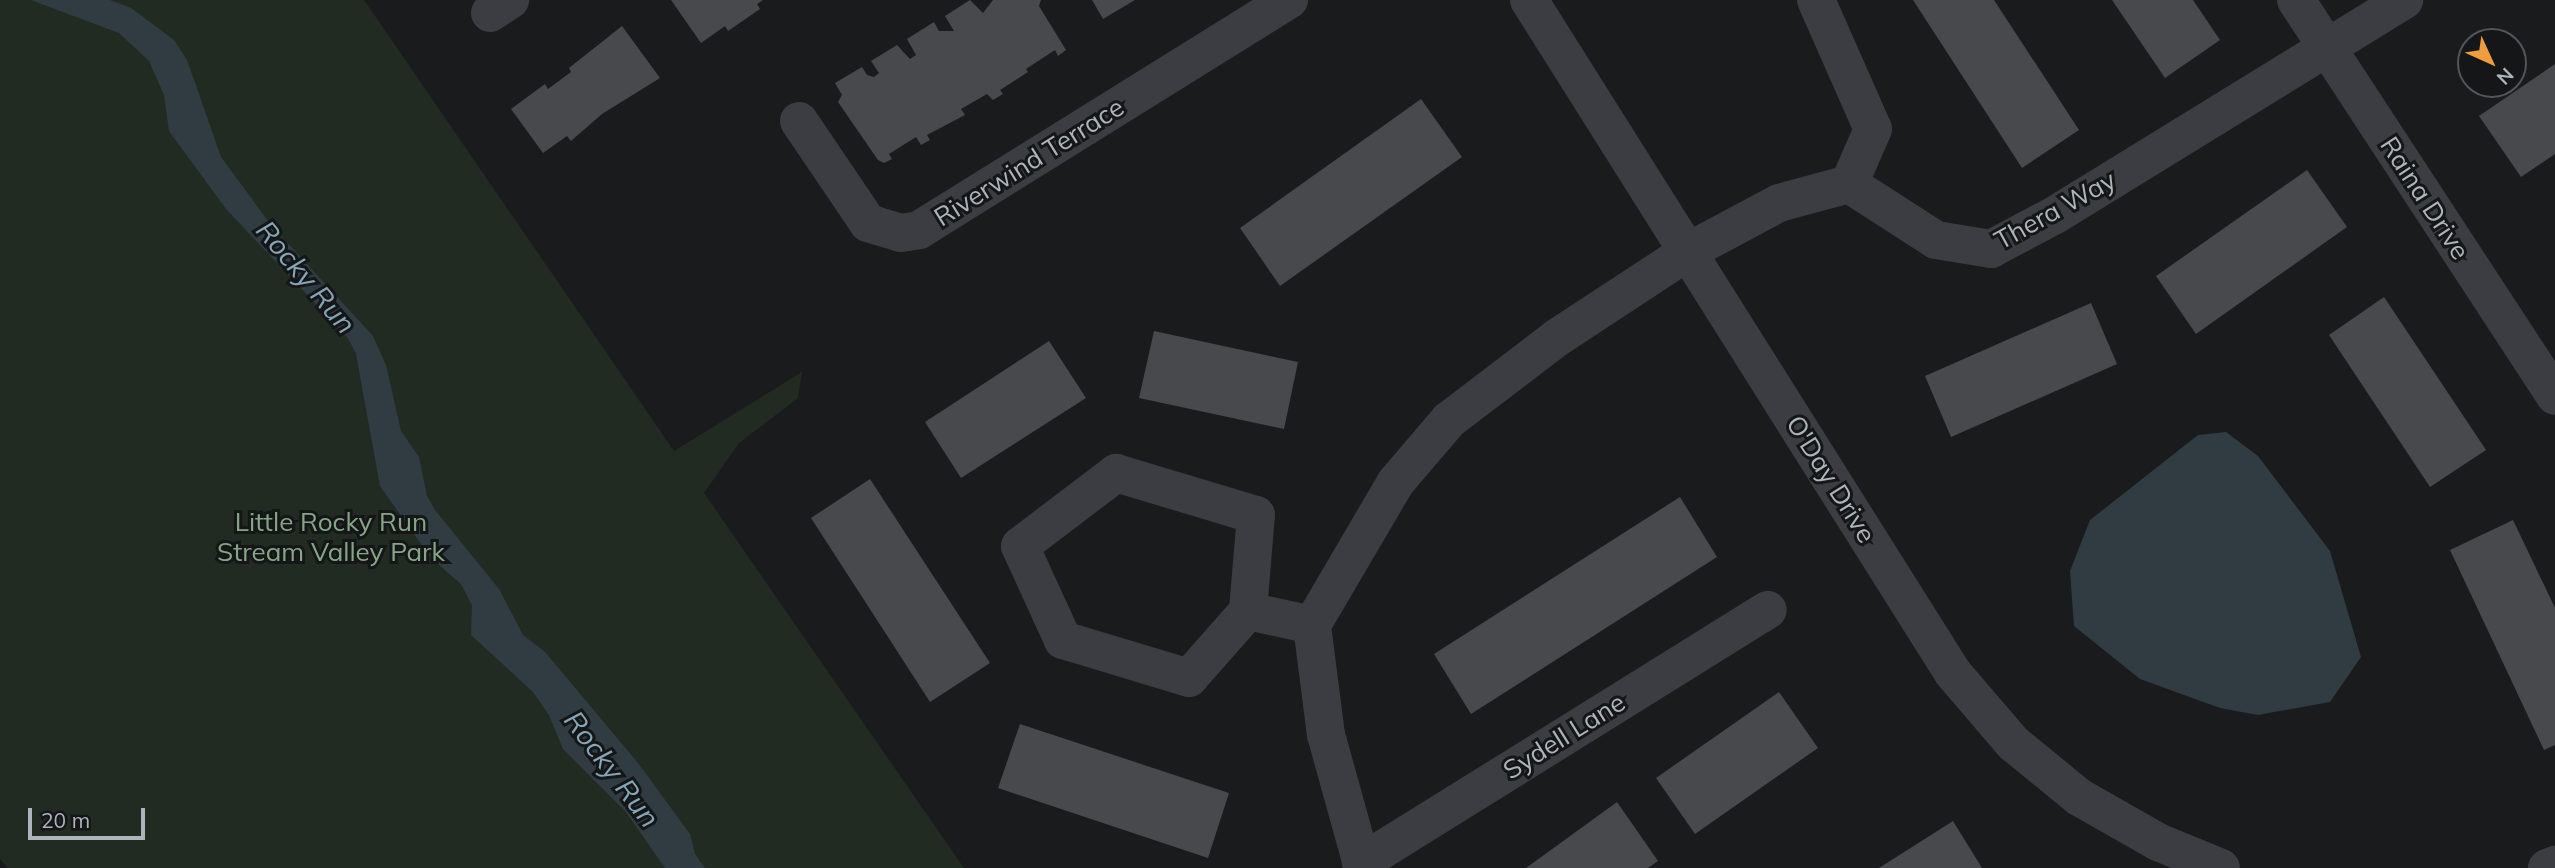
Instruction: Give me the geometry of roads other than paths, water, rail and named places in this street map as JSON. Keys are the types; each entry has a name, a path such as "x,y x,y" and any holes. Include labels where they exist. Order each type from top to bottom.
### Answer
{"street":[{"name":"Riverwind Terrace","path":"799,121 868,223 901,233 919,230 1289,0"},
{"name":"O'Day Drive","path":"1529,0 1953,673 2013,743 2078,797 2158,842 2221,868"},
{"path":"1362,865 1326,735 1312,625 1396,482 1449,420 1558,337 1689,251 1779,203 1849,184 1873,129 1816,0"},
{"name":"Raina Drive","path":"2296,0 2555,396"},
{"name":"Thera Way","path":"1849,184 1936,240 1991,249 2055,215 2404,0"},
{"path":"1116,473 1256,515 1248,611 1189,678 1063,640 1020,546 1116,473"},
{"name":"Sydell Lane","path":"1362,865 1768,610"},
{"path":"1248,611 1312,625"},
{"path":"2547,868 2555,865"}],"water":[{"name":"Rocky Run","path":"31,0 110,0 131,8 174,40 187,60 221,157 271,225 373,336 386,365 401,431 419,457 427,496 435,510 499,589 523,635 545,652 638,763 690,834 695,854 705,868 665,868 626,812 563,749 549,715 533,692 471,635 472,605 461,584 431,558 380,486 356,354 348,338 226,209 169,131 164,95 149,61 119,33"},
{"path":"2226,432 2258,456 2330,551 2361,657 2330,702 2258,715 2220,708 2140,679 2074,626 2070,571 2090,520 2198,435"}],"park label":[{"name":"Little Rocky Run Stream Valley Park","path":"331,537"}]}
